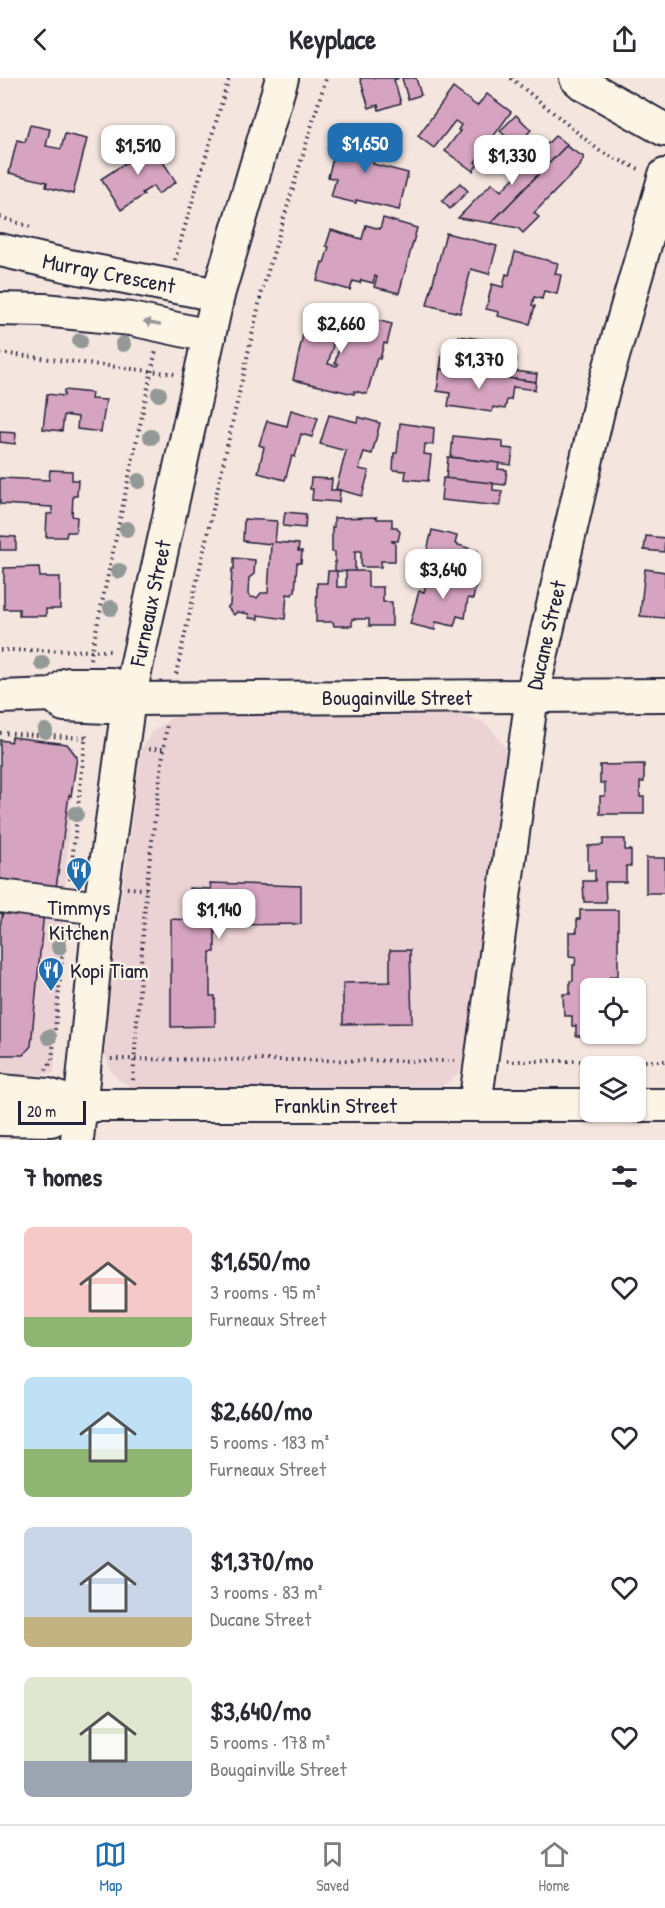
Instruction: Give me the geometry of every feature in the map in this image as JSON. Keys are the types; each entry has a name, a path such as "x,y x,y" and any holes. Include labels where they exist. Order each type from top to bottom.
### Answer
{"street":[{"name":"Furneaux Street","path":"77,1140 100,908 129,699 218,295 282,78"},
{"path":"576,78 665,130"},
{"name":"Ducane Street","path":"475,1106 532,696 600,398 664,177"},
{"name":"Murray Crescent","path":"0,250 218,295"},
{"name":"Murray Crescent","path":"0,309 45,310 121,317 209,336"},
{"path":"0,697 53,695 68,684 111,684 129,699"},
{"name":"Bougainville Street","path":"129,699 665,695"},
{"path":"0,896 100,908"},
{"name":"Franklin Street","path":"0,1091 48,1095 80,1105 580,1105"},
{"name":"Franklin Street","path":"0,1119 51,1120 80,1105"},
{"path":"646,1105 665,1105"}],"path":[{"path":"170,286 178,250 230,78"},
{"path":"326,78 262,291 170,699 146,889 135,1059 665,1061"},
{"path":"511,78 601,152 664,177"},
{"path":"0,650 90,650 161,325"},
{"path":"0,353 199,378"},
{"path":"0,733 86,738 85,746"}],"shaded area":[{"path":"461,715 483,722 490,728 503,745 508,759 468,1056 458,1074 440,1088 428,1091 135,1090 117,1078 111,1071 105,1054 108,1001 141,750 151,733 170,719 183,716"},
{"path":"0,744 74,746 54,1073 0,1080"}],"building":[{"path":"360,78 399,78 394,80 401,103 379,110 378,105 369,108"},
{"path":"402,78 416,78 421,95 408,99"},
{"path":"453,88 477,106 487,94 511,112 475,162 478,164 473,171 445,151 460,131 458,130 461,125 455,121 434,148 418,136"},
{"path":"516,115 531,130 516,146 500,131"},
{"path":"30,125 50,129 46,146 61,149 65,134 87,139 73,194 46,187 47,182 9,173 17,140 25,142"},
{"path":"354,131 379,139 373,164 408,173 399,210 331,197 336,179 328,177 340,132 352,136"},
{"path":"555,136 567,144 566,146 491,223 458,218 492,183 501,191"},
{"path":"147,141 176,182 158,194 153,186 121,210 101,179 133,158 129,152"},
{"path":"566,146 584,157 580,166 534,213 539,217 523,233 518,228 491,223"},
{"path":"460,183 468,191 450,209 442,201"},
{"path":"383,218 417,228 399,293 374,287 377,277 375,276 373,283 353,281 350,290 317,281 329,247 326,246 331,230 362,239 366,225 380,229"},
{"path":"446,233 497,246 489,274 471,269 460,313 427,305"},
{"path":"515,252 558,263 555,274 561,275 557,294 544,291 542,299 534,297 532,305 535,306 530,324 498,316 499,312 486,309 492,284 503,287"},
{"path":"329,312 349,317 347,322 362,326 364,317 392,324 387,344 384,343 380,359 377,358 367,394 354,391 354,394 293,380 305,325 324,330","holes":["336,334 342,336 335,363 338,364 337,366 328,364"]},
{"path":"459,336 501,342 501,347 513,348 512,357 517,358 515,371 537,374 536,382 440,369 443,347 457,349"},
{"path":"440,369 536,382 535,390 513,387 511,400 507,400 505,409 493,407 492,412 448,406 450,393 437,391"},
{"path":"64,390 92,393 91,399 106,400 101,432 77,429 78,417 64,415 62,431 43,429 47,394 64,396"},
{"path":"291,410 318,418 312,437 301,434 295,457 292,456 285,480 258,473 264,447 259,445 267,421 287,426"},
{"path":"329,415 357,422 358,417 380,423 372,454 364,452 359,469 369,471 362,496 336,489 346,451 320,444"},
{"path":"400,423 434,428 433,445 425,444 424,454 431,455 428,481 405,479 406,471 393,470"},
{"path":"0,432 16,433 15,444 0,442"},
{"path":"453,436 503,441 503,448 513,449 511,465 451,457"},
{"path":"448,457 499,463 498,469 507,470 505,485 446,479"},
{"path":"50,470 72,471 72,480 78,480 77,496 73,496 72,516 77,517 76,532 67,532 66,537 46,537 47,514 52,514 52,507 0,504 0,478 49,480"},
{"path":"311,478 332,479 331,490 340,490 339,502 312,500"},
{"path":"443,478 493,483 493,490 502,491 500,506 441,500"},
{"path":"285,512 306,514 305,528 283,526"},
{"path":"377,517 377,519 392,519 392,527 397,527 400,532 398,541 391,541 395,543 395,561 381,561 381,567 361,567 361,551 355,551 355,572 335,571 335,552 332,552 334,518"},
{"path":"244,519 277,521 275,542 299,544 298,551 302,551 301,563 297,563 295,592 292,595 287,594 285,619 258,615 258,619 249,618 249,614 237,612 234,615 227,607 230,605 234,558 255,560 254,574 249,578 248,594 250,597 257,598 261,593 268,593 271,544 243,541"},
{"path":"432,530 457,536 455,544 478,551 477,559 479,560 472,579 436,571 437,567 424,564"},
{"path":"0,536 16,537 16,550 0,550"},
{"path":"646,536 665,538 664,552 644,550"},
{"path":"39,567 40,577 60,577 60,609 46,609 46,616 19,616 19,609 4,609 4,568"},
{"path":"645,569 665,572 665,618 640,616"},
{"path":"328,571 337,571 337,587 346,587 346,571 368,571 368,587 383,587 383,602 392,602 392,626 369,626 369,619 352,619 352,626 334,626 333,622 316,622 317,583 327,583"},
{"path":"436,571 477,580 473,599 468,598 465,618 457,616 454,626 436,622 435,630 410,624 419,591 424,592 427,579 434,580"},
{"path":"12,737 67,744 77,757 71,796 69,795 56,888 0,881 0,740 11,742"},
{"path":"644,764 644,782 640,782 640,797 644,797 644,814 600,814 600,796 605,796 605,783 600,783 600,765"},
{"path":"603,839 625,839 625,850 631,850 631,866 626,866 626,882 605,882 606,902 584,902 583,881 595,881 595,870 588,870 588,846 603,845"},
{"path":"646,858 665,858 665,893 646,893"},
{"path":"210,883 301,886 301,924 215,925 215,952 210,952 210,996 215,996 215,1026 171,1027 171,919 189,920 189,888 211,889"},
{"path":"4,906 44,911 31,1046 23,1055 0,1055 0,926"},
{"path":"580,910 618,910 618,976 580,978 580,1036 576,1036 576,1026 572,1026 572,1016 564,1016 563,994 570,994 570,981 573,981 573,965 575,965 576,957 569,956 569,932 577,932 577,919 580,919"},
{"path":"390,950 410,950 412,1023 343,1024 343,983 390,982"}],"place":[{"name":"Timmys Kitchen","path":"79,893"},
{"name":"Kopi Tiam","path":"51,993"}]}
